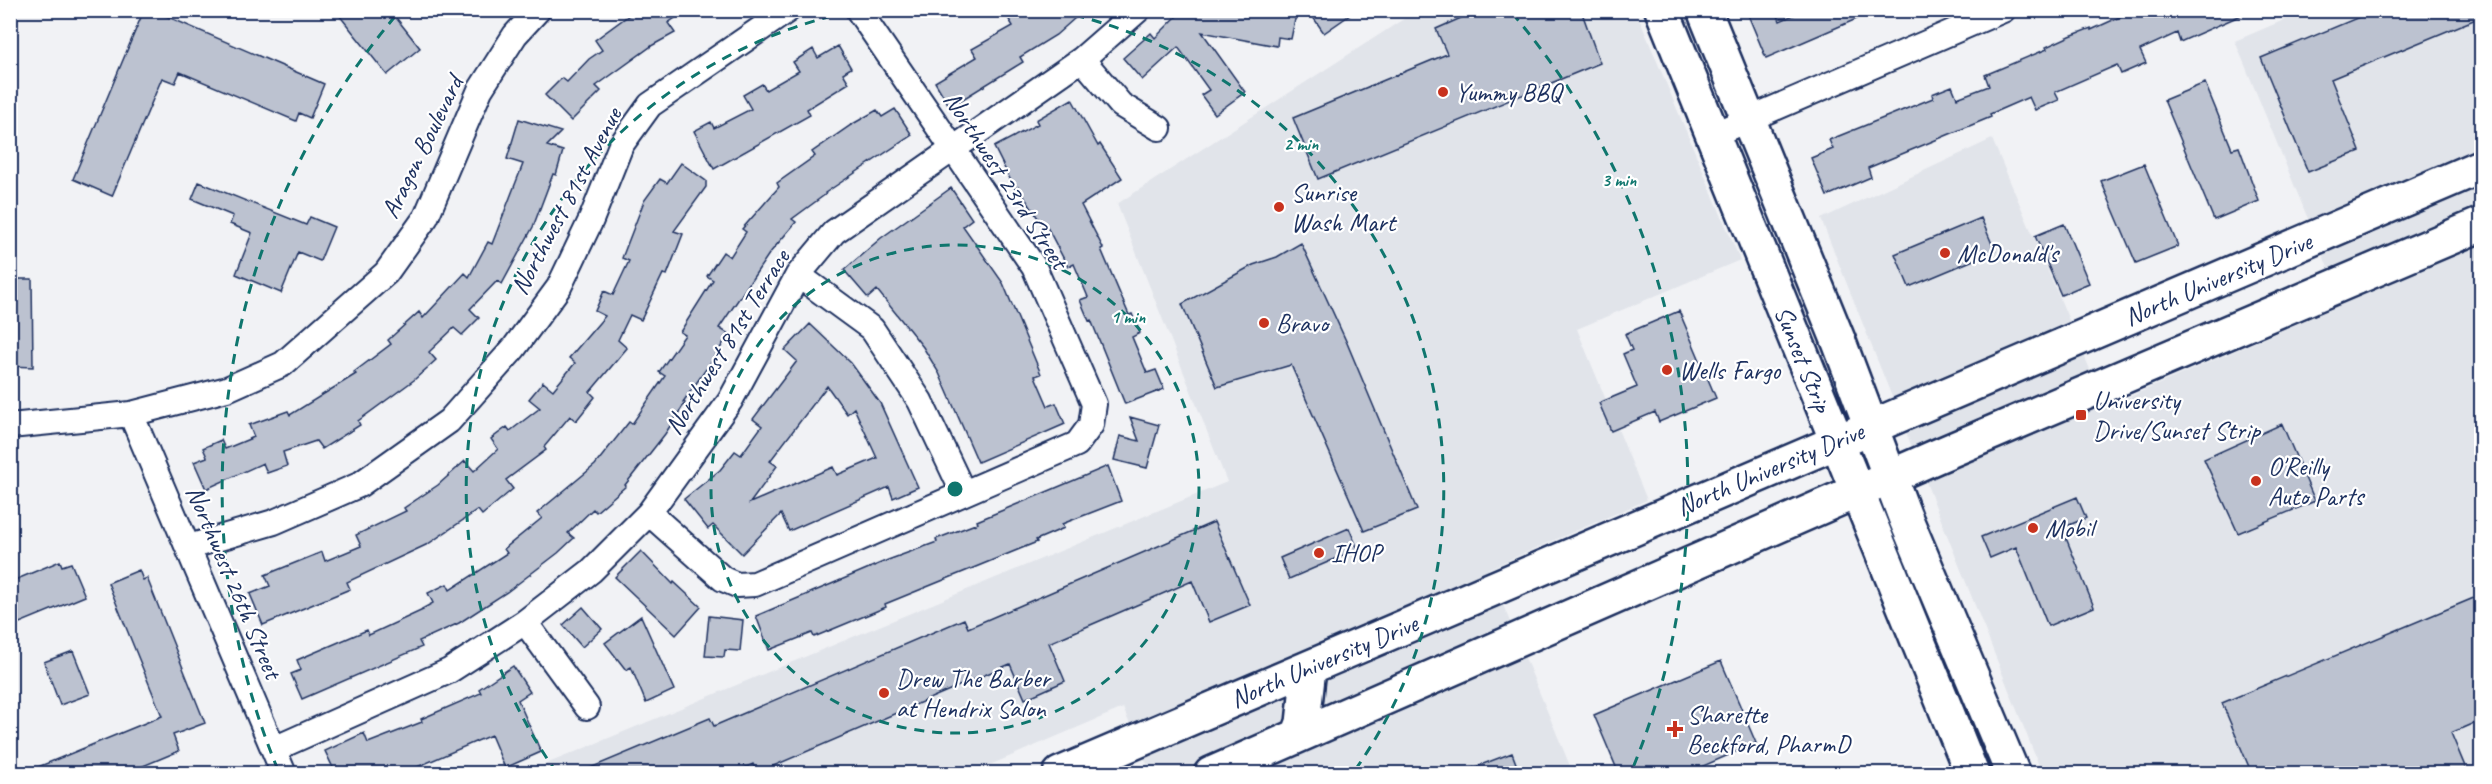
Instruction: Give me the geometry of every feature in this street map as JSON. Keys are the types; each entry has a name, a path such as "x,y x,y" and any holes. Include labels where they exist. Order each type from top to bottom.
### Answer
{"main road":[{"name":"Sunset Strip","path":"1662,10 1972,774"},
{"name":"Sunset Strip","path":"1704,10 1950,627 2013,774"},
{"name":"North University Drive","path":"1060,774 2481,166"},
{"name":"North University Drive","path":"1211,774 1857,491 2481,224"},
{"path":"1298,736 1303,723 1309,668"}],"street":[{"name":"Aragon Boulevard","path":"10,426 131,414 227,389 284,364 386,273 426,217 480,90 515,35 538,10"},
{"name":"Northwest 81st Avenue","path":"189,547 274,522 359,485 449,421 514,348 559,287 591,220 621,145 650,105 788,10"},
{"name":"Northwest 23rd Street","path":"858,10 1034,267 1094,404 1091,424 1077,444 963,492"},
{"name":"Northwest 81st Terrace","path":"274,749 449,671 525,622 591,571 649,513 730,401 798,275 834,232 1082,59 1138,10"},
{"path":"1712,135 2003,10"},
{"path":"1082,59 1121,105 1159,128"},
{"path":"649,513 723,579 737,585 755,584 963,492 920,401 872,329 798,275"},
{"name":"Northwest 26th Street","path":"131,414 284,774"},
{"path":"525,622 587,707"}],"shaded area":[{"path":"1416,11 1636,11 1740,260 1577,329 1647,500 1488,569 1573,773 1151,773 1123,708 971,773 522,774 1227,482 1117,204"},
{"path":"2305,11 2481,11 2481,773 2042,773 1821,219 1992,139 2106,407 2343,304 2235,41"}],"building":[{"path":"144,10 152,10 324,84 310,118 299,113 296,121 180,72 175,83 162,78 112,196 73,179"},
{"path":"335,10 390,10 420,48 387,75"},
{"path":"636,10 687,10 668,23 675,33 653,45 596,86 601,91 571,121 545,95 562,78 567,82 589,59 602,50 595,40"},
{"path":"1020,10 1084,10 1056,35 1020,57 1023,62 950,107 935,82 977,57 972,49 1013,26 1008,18"},
{"path":"1183,10 1297,10 1291,39 1278,37 1277,46 1202,32 1245,92 1215,114 1201,95 1209,90 1178,47 1142,80 1123,58 1151,33 1155,38"},
{"path":"1308,10 1357,10 1324,33"},
{"path":"1479,10 1581,10 1600,63 1318,179 1293,118 1447,54 1436,29"},
{"path":"1746,10 1776,10 1780,21 1805,10 1875,11 1766,58"},
{"path":"2135,10 2253,10 2180,42 2177,33 2140,50 2146,63 2121,74 2117,65 2055,92 2059,100 2035,110 2029,97 1990,114 1991,117 1868,168 1871,177 1827,196 1811,158 1833,149 1829,140 1933,98 1932,94 1952,86 1957,98 1989,86 1985,75 2047,49 2046,47 2070,36 2091,28 2091,30"},
{"path":"2376,10 2481,10 2481,17 2331,79 2360,151 2308,172 2261,58"},
{"path":"838,46 851,68 843,73 849,83 807,109 810,115 714,169 694,131 711,122 714,128 751,109 743,95 762,84 766,90 799,71 793,62 813,49 818,58"},
{"path":"2205,83 2232,149 2239,147 2259,201 2214,220 2164,100"},
{"path":"1072,99 1098,146 1100,144 1122,178 1081,205 1103,248 1101,249 1129,315 1132,314 1140,333 1132,337 1147,373 1156,370 1164,389 1125,404 1091,320 1089,321 1080,300 1088,297 1074,264 1068,267 1047,227 1045,229 1018,187 1015,189 994,147 1038,124 1036,120"},
{"path":"895,109 912,135 825,193 792,219 796,222 769,254 719,328 729,334 683,402 685,403 665,434 626,486 596,512 593,509 568,533 574,538 507,592 459,623 419,641 422,647 302,699 291,674 301,670 297,660 367,630 369,635 423,610 433,603 428,593 447,584 450,590 507,553 504,549 542,518 537,513 595,465 629,422 632,424 665,376 659,372 685,335 680,332 713,280 707,276 723,252 730,257 746,232 742,229 779,187 777,183 815,156 812,152 851,125 877,110 882,117"},
{"path":"519,119 561,132 547,146 563,151 556,175 553,174 533,227 502,284 497,281 470,309 479,318 462,335 454,328 429,352 436,360 414,380 358,421 360,425 322,449 316,441 283,452 287,466 267,473 263,463 206,489 194,462 207,457 203,448 221,440 225,449 254,437 249,425 288,411 290,415 356,374 354,372 391,344 388,340 419,312 423,318 465,273 469,277 488,242 492,244 523,164 507,159"},
{"path":"681,163 706,181 706,187 674,231 683,234 667,275 663,274 641,320 630,315 618,340 627,348 590,392 595,397 576,421 570,416 544,447 546,450 506,480 513,489 482,515 478,510 428,544 347,582 350,589 263,625 250,594 270,586 265,575 322,552 325,561 361,546 356,535 406,511 404,508 438,485 465,461 474,471 498,449 491,439 507,427 510,431 540,408 529,399 543,382 553,390 575,363 569,358 605,316 595,311 604,291 613,295 629,261 622,258 644,201 660,179 667,183"},
{"path":"2144,164 2178,246 2136,263 2101,181"},
{"path":"199,182 306,225 310,217 334,227 320,261 298,252 281,293 236,274 252,233 230,224 233,216 192,199"},
{"path":"951,188 972,219 963,226 1003,283 1041,374 1035,376 1048,406 1056,403 1065,424 978,462 939,373 923,347 877,290 868,298 844,270 881,238"},
{"name":"McDonald's","path":"1981,218 1995,251 1909,287 1895,254"},
{"path":"2064,224 2089,283 2061,295 2035,236"},
{"path":"1301,243 1347,343 1417,510 1364,531 1291,365 1217,387 1182,304 1253,265 1277,257"},
{"path":"10,279 32,279 33,367 10,366"},
{"name":"Wells Fargo","path":"1679,311 1716,398 1659,422 1655,412 1611,431 1599,403 1637,387 1623,354 1632,350 1625,334"},
{"path":"810,324 851,363 880,403 918,487 893,498 889,487 789,531 781,514 742,554 713,525 708,529 684,499 720,470 735,451 741,455 762,426 753,419 797,361 785,350","holes":["827,386 847,414 854,408 877,458 837,475 833,467 750,503 777,466 770,461"]},
{"path":"1130,417 1159,425 1147,468 1114,460 1120,436 1139,441"},
{"path":"2282,424 2315,501 2238,533 2204,459"},
{"path":"1108,466 1121,501 1062,524 1064,528 1036,540 1037,542 885,604 886,607 814,637 812,633 769,650 756,616 888,560 937,542 936,539"},
{"path":"2077,497 2086,518 2062,528 2094,607 2048,626 2016,547 1990,558 1981,537"},
{"path":"1214,522 1250,605 1209,622 1192,581 1049,643 1065,681 1025,699 1010,664 757,773 753,764 731,774 576,774 710,718 714,726 964,619 968,628"},
{"name":"IHOP","path":"1349,528 1358,549 1289,579 1280,558"},
{"path":"641,551 673,584 674,582 701,607 676,635 615,577"},
{"path":"60,561 62,566 71,563 85,596 10,627 10,582"},
{"path":"139,570 143,580 147,578 205,723 173,735 179,751 124,774 21,774 162,716 108,583"},
{"path":"2481,595 2481,720 2451,733 2466,769 2456,774 2252,774 2222,703"},
{"path":"583,607 602,629 582,647 563,625"},
{"path":"641,616 674,690 646,703 631,667 626,670 605,643"},
{"path":"709,616 743,620 740,651 725,650 724,657 705,656"},
{"path":"73,651 90,694 60,705 44,662"},
{"name":"Sharette Beckford, PharmD","path":"1721,661 1756,743 1685,774 1619,774 1594,715"},
{"path":"513,666 530,692 518,700 541,752 505,768 491,735 401,774 336,774 325,751 364,733 368,743 422,722 421,719 481,693 479,689"},
{"path":"1512,753 1520,774 1462,774 1462,772"}],"place":[{"name":"Yummy BBQ","path":"1443,92"},
{"name":"Sunrise Wash Mart","path":"1279,207"},
{"name":"McDonald's","path":"1945,253"},
{"name":"Bravo","path":"1264,323"},
{"name":"Wells Fargo","path":"1667,370"},
{"name":"University Drive/Sunset Strip","path":"2081,415"},
{"name":"O'Reilly Auto Parts","path":"2256,481"},
{"name":"Mobil","path":"2033,528"},
{"name":"IHOP","path":"1319,553"},
{"name":"Drew The Barber at Hendrix Salon","path":"884,693"},
{"name":"Sharette Beckford, PharmD","path":"1675,729"}]}
